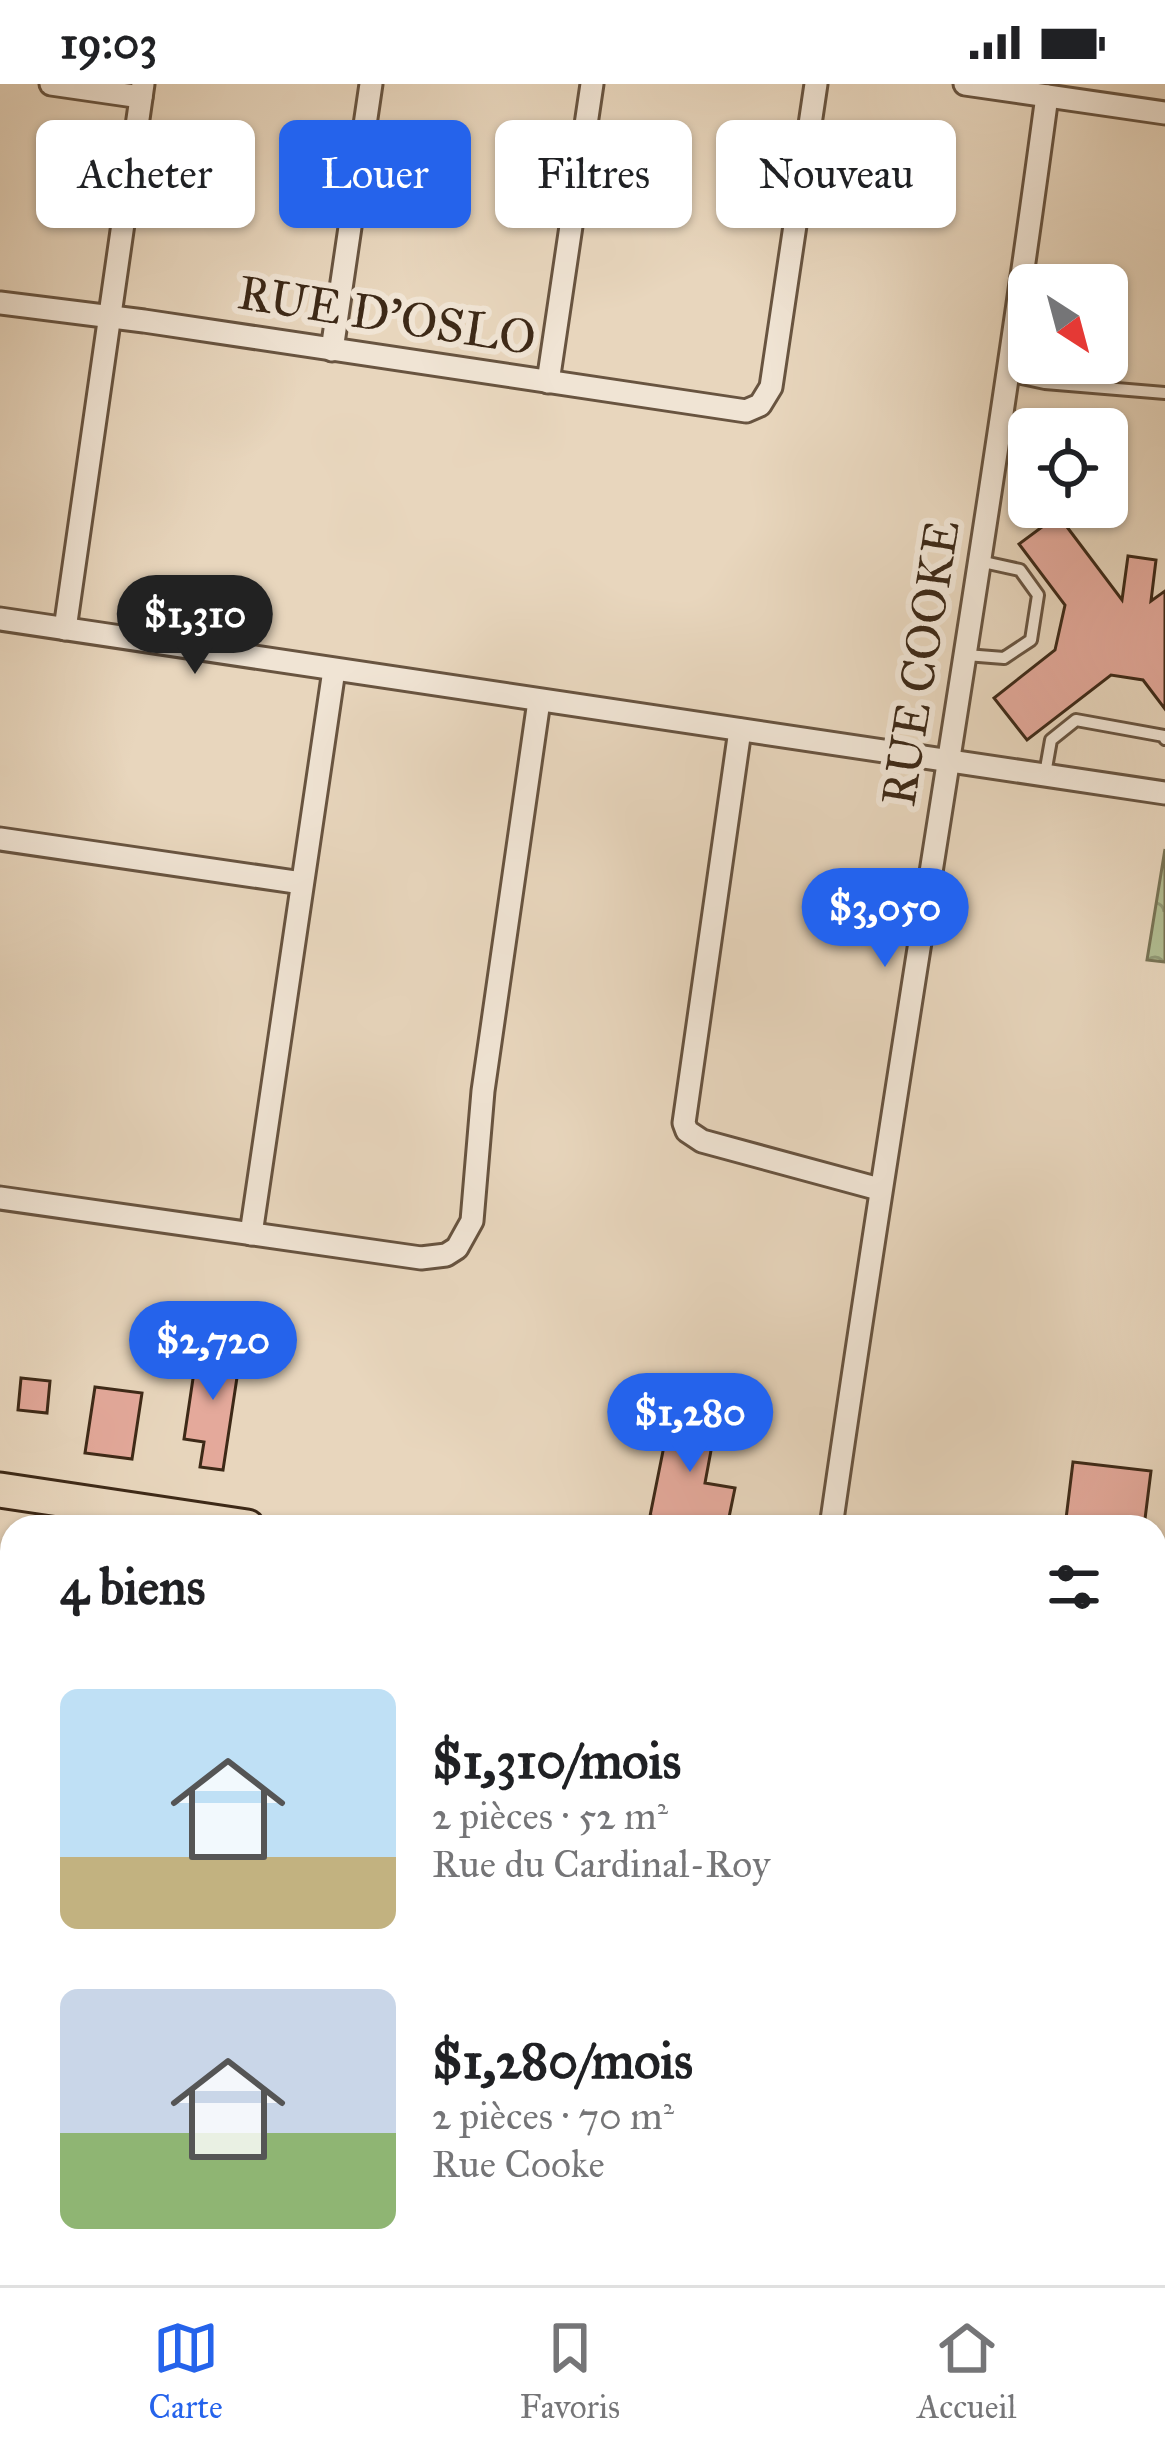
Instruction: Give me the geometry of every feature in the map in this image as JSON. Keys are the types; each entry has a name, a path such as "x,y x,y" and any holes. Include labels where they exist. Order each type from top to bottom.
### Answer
{"main road":[{"path":"0,1490 167,1515"}],"street":[{"path":"51,84 142,91 65,629"},
{"path":"332,350 371,84"},
{"path":"548,382 592,84"},
{"name":"RUE D'OSLO","path":"0,303 739,411 760,405 770,387 816,84"},
{"path":"965,84 1165,113"},
{"name":"RUE COOKE","path":"833,1515 1047,96"},
{"path":"0,619 1165,794"},
{"path":"250,1234 334,670"},
{"path":"0,1198 421,1258 446,1255 457,1248 472,1222 483,1091 539,701"},
{"path":"740,730 684,1123 702,1141 880,1189"},
{"path":"0,839 302,884"}],"lane":[{"path":"1006,375 1165,393"},
{"path":"965,656 1004,658 1031,640 1039,595 1020,570 979,561"},
{"path":"1045,775 1051,740 1076,720 1165,739"}],"green space":[{"path":"1165,849 1165,962 1147,960"}],"building":[{"path":"1041,528 1068,528 1122,600 1128,556 1156,560 1151,601 1165,591 1165,709 1143,680 1111,675 1027,740 994,698 1055,650 1065,605 1019,544"},
{"path":"198,1345 241,1351 223,1470 200,1467 204,1442 184,1439"},
{"path":"21,1378 50,1381 47,1413 18,1410"},
{"path":"95,1387 142,1393 132,1459 85,1453"},
{"path":"671,1411 717,1418 705,1483 735,1488 729,1515 650,1515"},
{"path":"1073,1462 1151,1471 1146,1515 1066,1515"}]}
